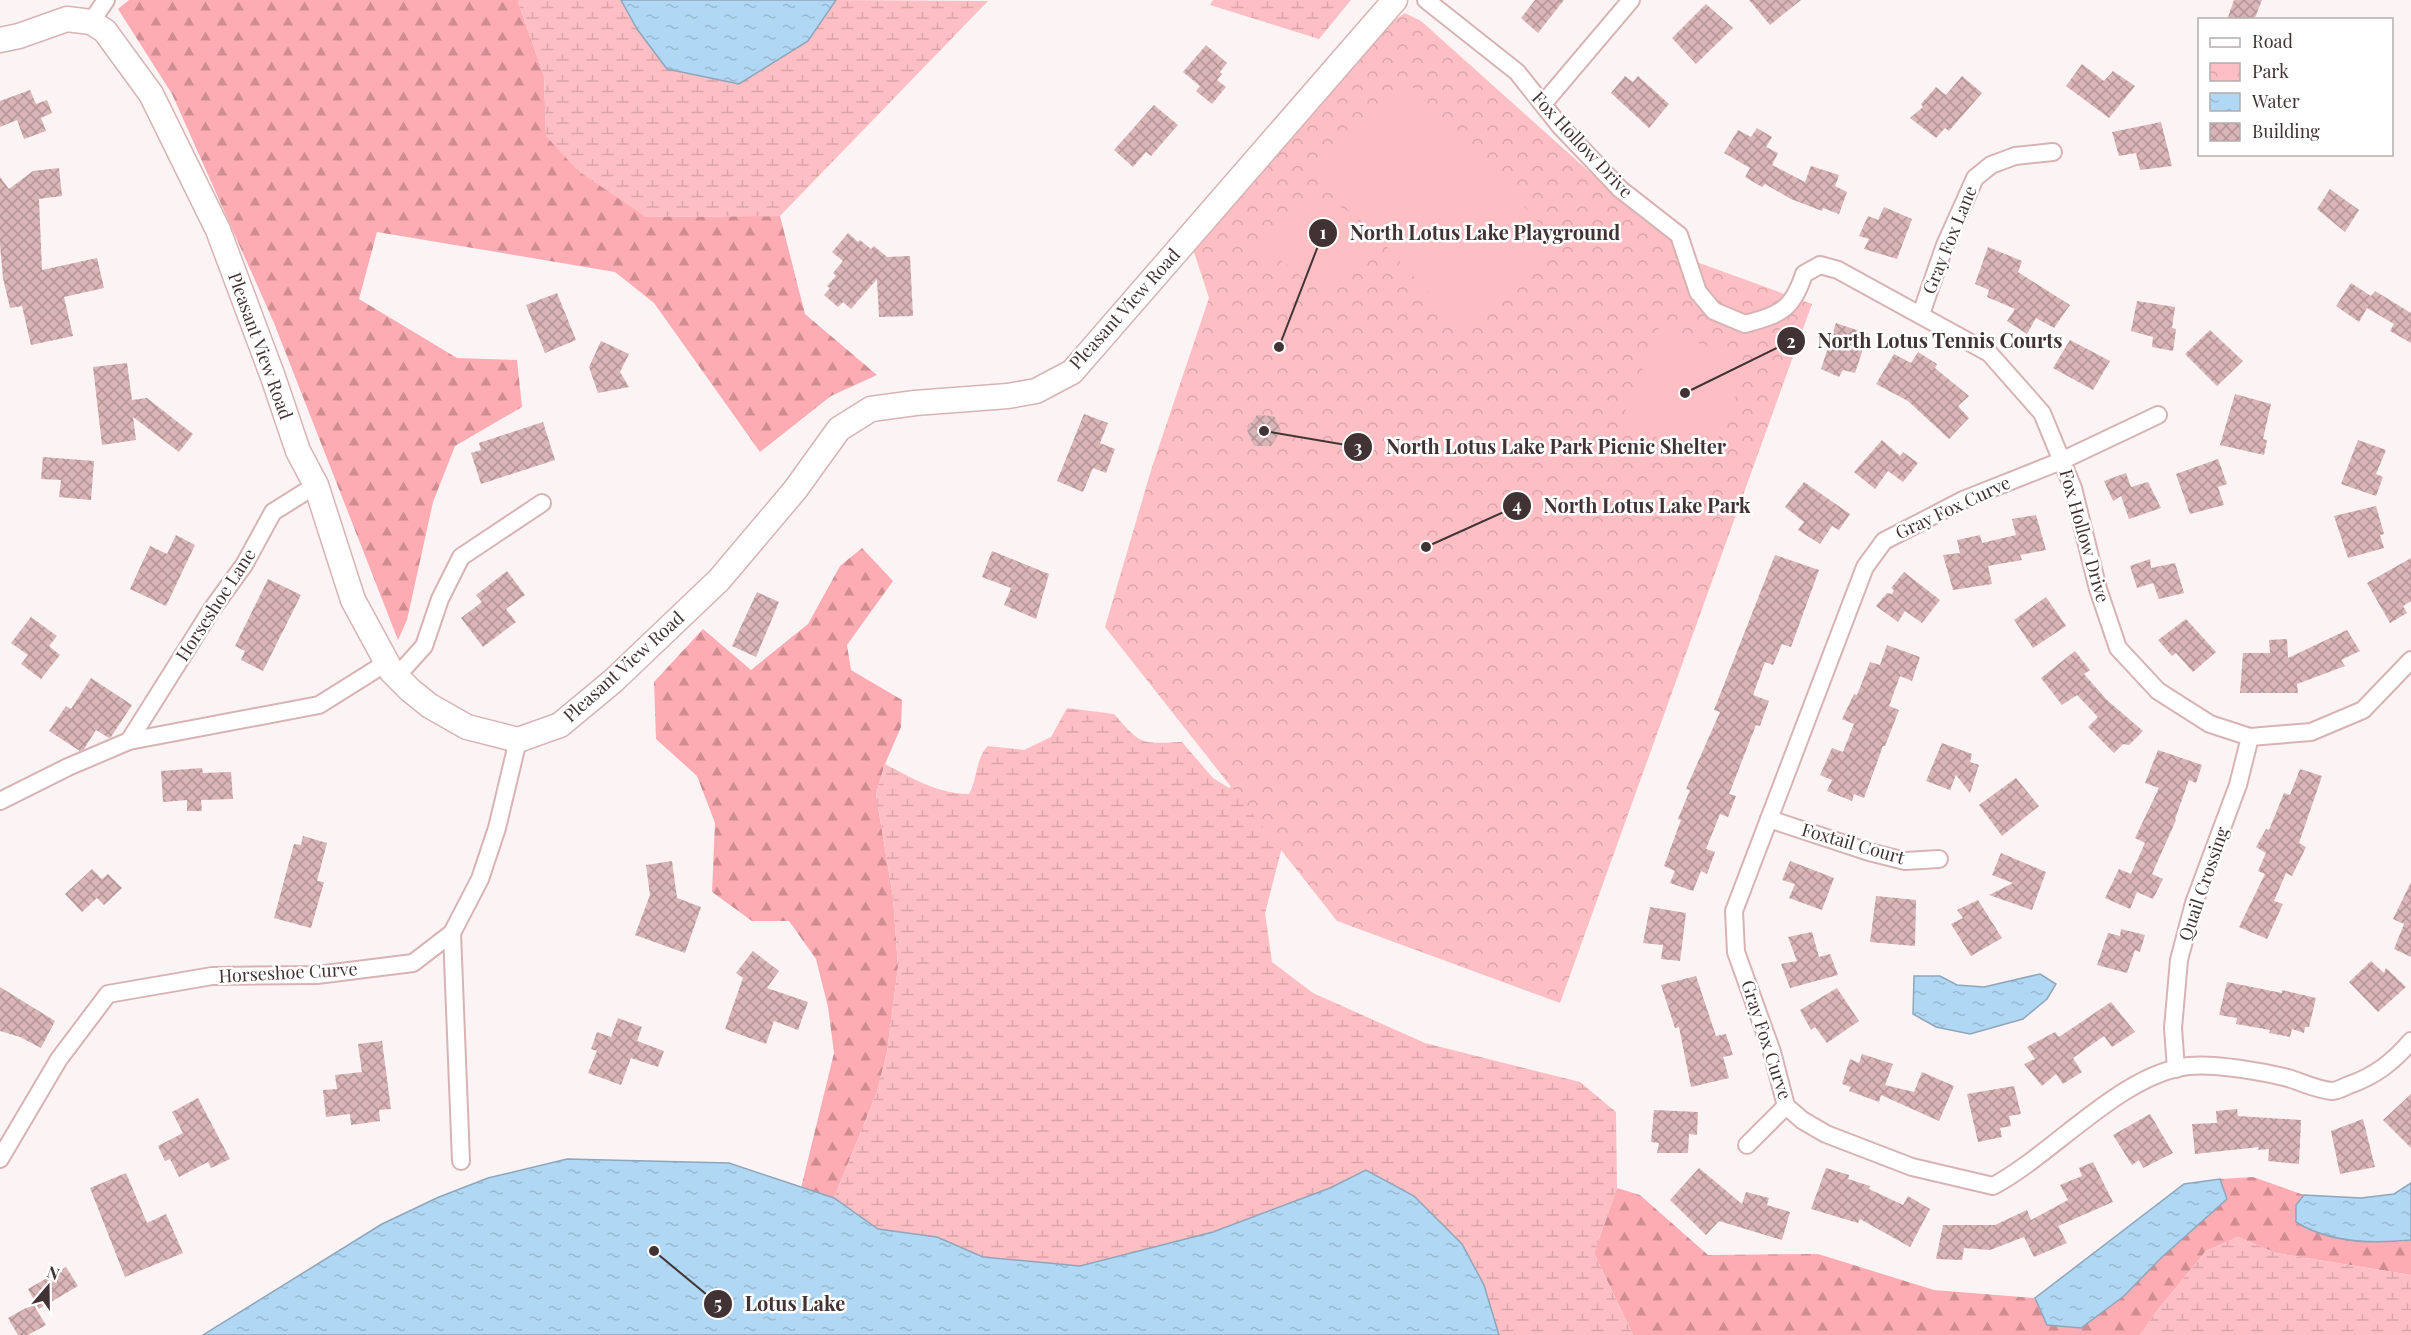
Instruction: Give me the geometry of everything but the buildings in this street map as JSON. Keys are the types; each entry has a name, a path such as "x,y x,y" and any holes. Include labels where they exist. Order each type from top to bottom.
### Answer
{"street":[{"path":"0,40 19,36 67,19 91,22 106,0"},
{"name":"Pleasant View Road","path":"91,22 105,31 152,94 218,230 298,451 316,485 353,600 391,670 410,690 430,706 467,727 518,740 560,725 613,681 719,580 795,490 839,429 871,410 915,403 1027,393 1036,391 1072,372 1395,0"},
{"name":"Fox Hollow Drive","path":"1426,0 1517,72 1560,126 1620,189 1679,235 1698,292 1714,311 1745,324 1780,314 1798,291 1804,274 1820,265 1838,270 1989,352 2042,413 2073,488 2098,589 2118,648 2158,691 2210,724 2250,738 2312,732 2363,710 2411,660"},
{"path":"1543,104 1631,0"},
{"name":"Gray Fox Lane","path":"1921,314 1945,245 1975,178 1991,165 2015,156 2053,152"},
{"name":"Gray Fox Curve","path":"2158,415 2061,461 1963,500 1884,541 1865,567 1734,911 1736,952 1772,1052 1786,1106 1802,1120 1837,1138 1912,1167 1993,1186 2015,1174 2052,1144 2118,1097 2156,1074 2189,1065 2228,1068 2282,1077 2333,1091 2372,1077 2411,1041"},
{"name":"Horseshoe Lane","path":"129,741 212,609 244,565 273,512 316,485"},
{"path":"0,801 68,767 129,741 319,705 391,670 424,646 440,599 461,557 542,503"},
{"name":"Quail Crossing","path":"2176,1069 2174,1028 2179,960 2194,903 2238,785 2250,738"},
{"name":"Horseshoe Curve","path":"0,1159 59,1059 108,994 212,976 317,975 413,963 452,933 480,879 497,828 518,740"},
{"name":"Foxtail Court","path":"1769,819 1869,852 1905,861 1939,859"},
{"path":"452,933 461,1161"},
{"path":"1747,1145 1786,1106"}],"green space":[{"path":"129,0 519,0 544,76 546,136 646,217 780,216 805,314 877,375 831,396 760,452 654,303 615,272 377,232 359,299 457,358 517,360 522,407 455,446 433,502 407,620 398,640 274,323 172,94 118,9"},
{"path":"519,0 621,0 637,29 667,69 808,41 836,0 988,1 780,216 646,217 578,171 546,136 544,76"},
{"path":"1213,0 1351,0 1319,39 1210,5"},
{"path":"1405,13 1421,21 1641,218 1672,238 1680,256 1812,304 1560,1003 1337,921 1105,627 1152,467 1209,298 1189,237 1386,26"},
{"path":"1405,79 1557,242 1462,330 1312,164"},
{"path":"1314,195 1346,210 1357,220 1364,232 1361,259 1352,276 1338,288 1322,293 1278,258 1266,257 1258,250 1259,233 1265,227 1286,226"},
{"path":"1659,327 1749,364 1710,459 1621,422"},
{"path":"862,548 893,581 847,645 851,670 902,700 901,727 885,764 876,794 893,897 898,967 887,1052 877,1092 834,1198 801,1188 834,1053 828,1007 816,959 789,921 752,921 712,892 715,823 697,776 656,739 654,682 703,629 751,670 808,624 840,566"},
{"path":"1067,708 1114,714 1130,732 1143,740 1158,743 1182,742 1213,778 1229,788 1244,776 1301,774 1265,913 1272,962 1313,993 1425,1043 1580,1082 1616,1112 1617,1188 1594,1253 1633,1335 1499,1335 1484,1285 1366,1171 1330,1188 1213,1232 1080,1266 983,1257 937,1237 878,1229 834,1198 877,1092 887,1052 898,967 893,897 876,794 885,764 936,788 969,794 981,757 988,746 1024,750 1051,737"},
{"path":"2253,1177 2304,1195 2296,1205 2398,1242 2411,1240 2411,1275 2276,1253 2238,1237 2206,1251 2140,1335 1633,1335 1594,1253 1617,1188 1640,1195 1708,1255 1818,1254 1934,1290 2035,1298 2047,1325 2081,1328 2124,1296 2161,1258 2226,1199 2220,1179"},
{"path":"2238,1237 2276,1253 2411,1275 2411,1335 2140,1335 2206,1251"}],"water":[{"path":"621,0 836,0 808,41 739,84 667,69 637,29"},
{"path":"2040,974 2056,984 2047,999 2023,1019 1970,1034 1936,1027 1913,1014 1914,976 1940,976 1957,985 1984,987"},
{"path":"567,1159 729,1163 834,1198 878,1229 937,1237 983,1257 1080,1266 1213,1232 1330,1188 1366,1170 1414,1196 1462,1244 1484,1285 1499,1335 203,1335 382,1224 439,1197 488,1178"},
{"path":"2220,1179 2227,1199 2161,1258 2124,1296 2081,1328 2047,1325 2035,1298 2184,1184"},
{"path":"2411,1183 2411,1240 2367,1242 2337,1238 2296,1222 2296,1205 2304,1195 2361,1198 2394,1194"}],"place":[{"name":"North Lotus Lake Playground","path":"1279,347"},
{"name":"North Lotus Tennis Courts","path":"1685,393"},
{"name":"North Lotus Lake Park Picnic Shelter","path":"1264,431"},
{"name":"North Lotus Lake Park","path":"1426,547"},
{"name":"Lotus Lake","path":"654,1251"}]}
